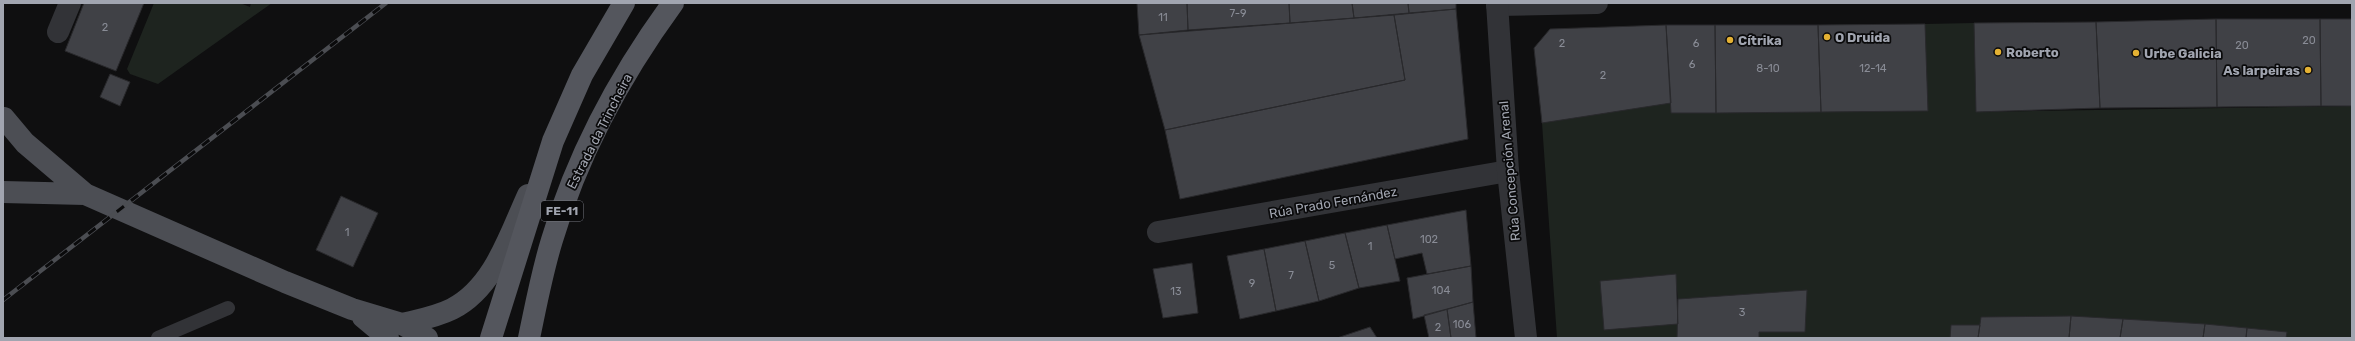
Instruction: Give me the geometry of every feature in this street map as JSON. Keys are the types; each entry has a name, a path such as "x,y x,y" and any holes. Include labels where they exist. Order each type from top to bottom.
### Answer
{"highway":[{"name":"FE-11","path":"491,338 553,141 582,75 624,3"},
{"name":"Estrada da Trincheira","path":"529,338 552,241 566,198 584,155 616,92 653,30 673,3"}],"main road":[{"path":"3,140 4,116"},
{"path":"4,116 25,143 85,194 284,282 352,310 395,331 427,338"},
{"path":"395,331 453,308 474,294 502,251 553,141"},
{"path":"3,192 85,194"}],"street":[{"path":"58,32 70,3"},
{"path":"1497,4 1597,3"},
{"name":"Rúa Concepción Arenal","path":"1497,4 1508,171 1526,338"},
{"name":"Rúa Prado Fernández","path":"1158,232 1508,171"}],"lane":[{"path":"158,338 228,308"}],"shaded area":[{"path":"154,3 240,3 250,7 251,3 272,3 158,84 130,74 127,69"},
{"path":"1974,23 1976,112 2352,106 2352,338 2286,338 2287,332 2071,316 1981,317 1980,325 1951,325 1950,338 1759,338 1759,332 1805,332 1806,291 1678,299 1675,274 1600,281 1605,330 1678,324 1677,338 1557,338 1542,123 1671,103 1672,113 1928,111 1925,24"}],"building":[{"path":"84,3 144,3 116,71 65,51"},
{"path":"1137,3 1187,3 1188,30 1139,35"},
{"path":"1187,3 1289,3 1290,23 1188,30"},
{"path":"1289,3 1352,3 1354,18 1290,23"},
{"path":"1352,3 1408,3 1409,13 1354,18"},
{"path":"1408,3 1456,3 1456,9 1409,13"},
{"path":"1456,9 1468,139 1180,199 1165,130 1405,80 1394,15"},
{"path":"1394,15 1405,80 1165,130 1139,35"},
{"path":"2216,19 2217,107 2100,108 2096,22"},
{"path":"2216,19 2320,19 2321,106 2217,107"},
{"path":"2320,19 2352,19 2352,106 2321,106"},
{"path":"2096,22 2100,108 1976,112 1974,23"},
{"path":"1925,24 1928,111 1821,112 1818,25"},
{"path":"1666,25 1671,103 1542,123 1534,48 1550,29"},
{"path":"1666,25 1715,25 1716,113 1671,113"},
{"path":"1715,25 1818,25 1821,112 1716,113"},
{"path":"110,74 130,82 120,106 100,97"},
{"path":"341,196 378,213 353,267 316,250"},
{"path":"1466,210 1471,266 1427,274 1422,253 1395,259 1387,225"},
{"path":"1387,225 1400,281 1359,288 1345,233"},
{"path":"1345,233 1359,288 1319,301 1305,241"},
{"path":"1305,241 1319,301 1276,311 1264,249"},
{"path":"1264,249 1276,311 1240,319 1227,256"},
{"path":"1192,263 1198,313 1163,318 1153,269"},
{"path":"1471,266 1473,302 1413,319 1407,278"},
{"path":"1676,274 1678,324 1604,330 1600,281"},
{"path":"1807,290 1805,332 1759,332 1759,338 1677,338 1678,299"},
{"path":"1473,302 1476,338 1451,338 1447,309"},
{"path":"1447,309 1451,338 1429,338 1424,315"},
{"path":"2071,316 2123,319 2120,338 2069,338"},
{"path":"2071,316 2069,338 1978,338 1981,317"},
{"path":"2123,319 2205,324 2203,338 2120,338"},
{"path":"2205,324 2247,328 2246,338 2203,338"},
{"path":"1951,325 1980,325 1978,338 1950,338"},
{"path":"1370,327 1377,338 1337,338"},
{"path":"2247,328 2287,332 2286,338 2246,338"}],"railway":[{"path":"3,300 386,3"}],"place":[{"name":"O Druida","path":"1827,37"},
{"name":"Cítrika","path":"1730,40"},
{"name":"Roberto","path":"1998,52"},
{"name":"Urbe Galicia","path":"2136,53"},
{"name":"As larpeiras","path":"2308,70"}]}
